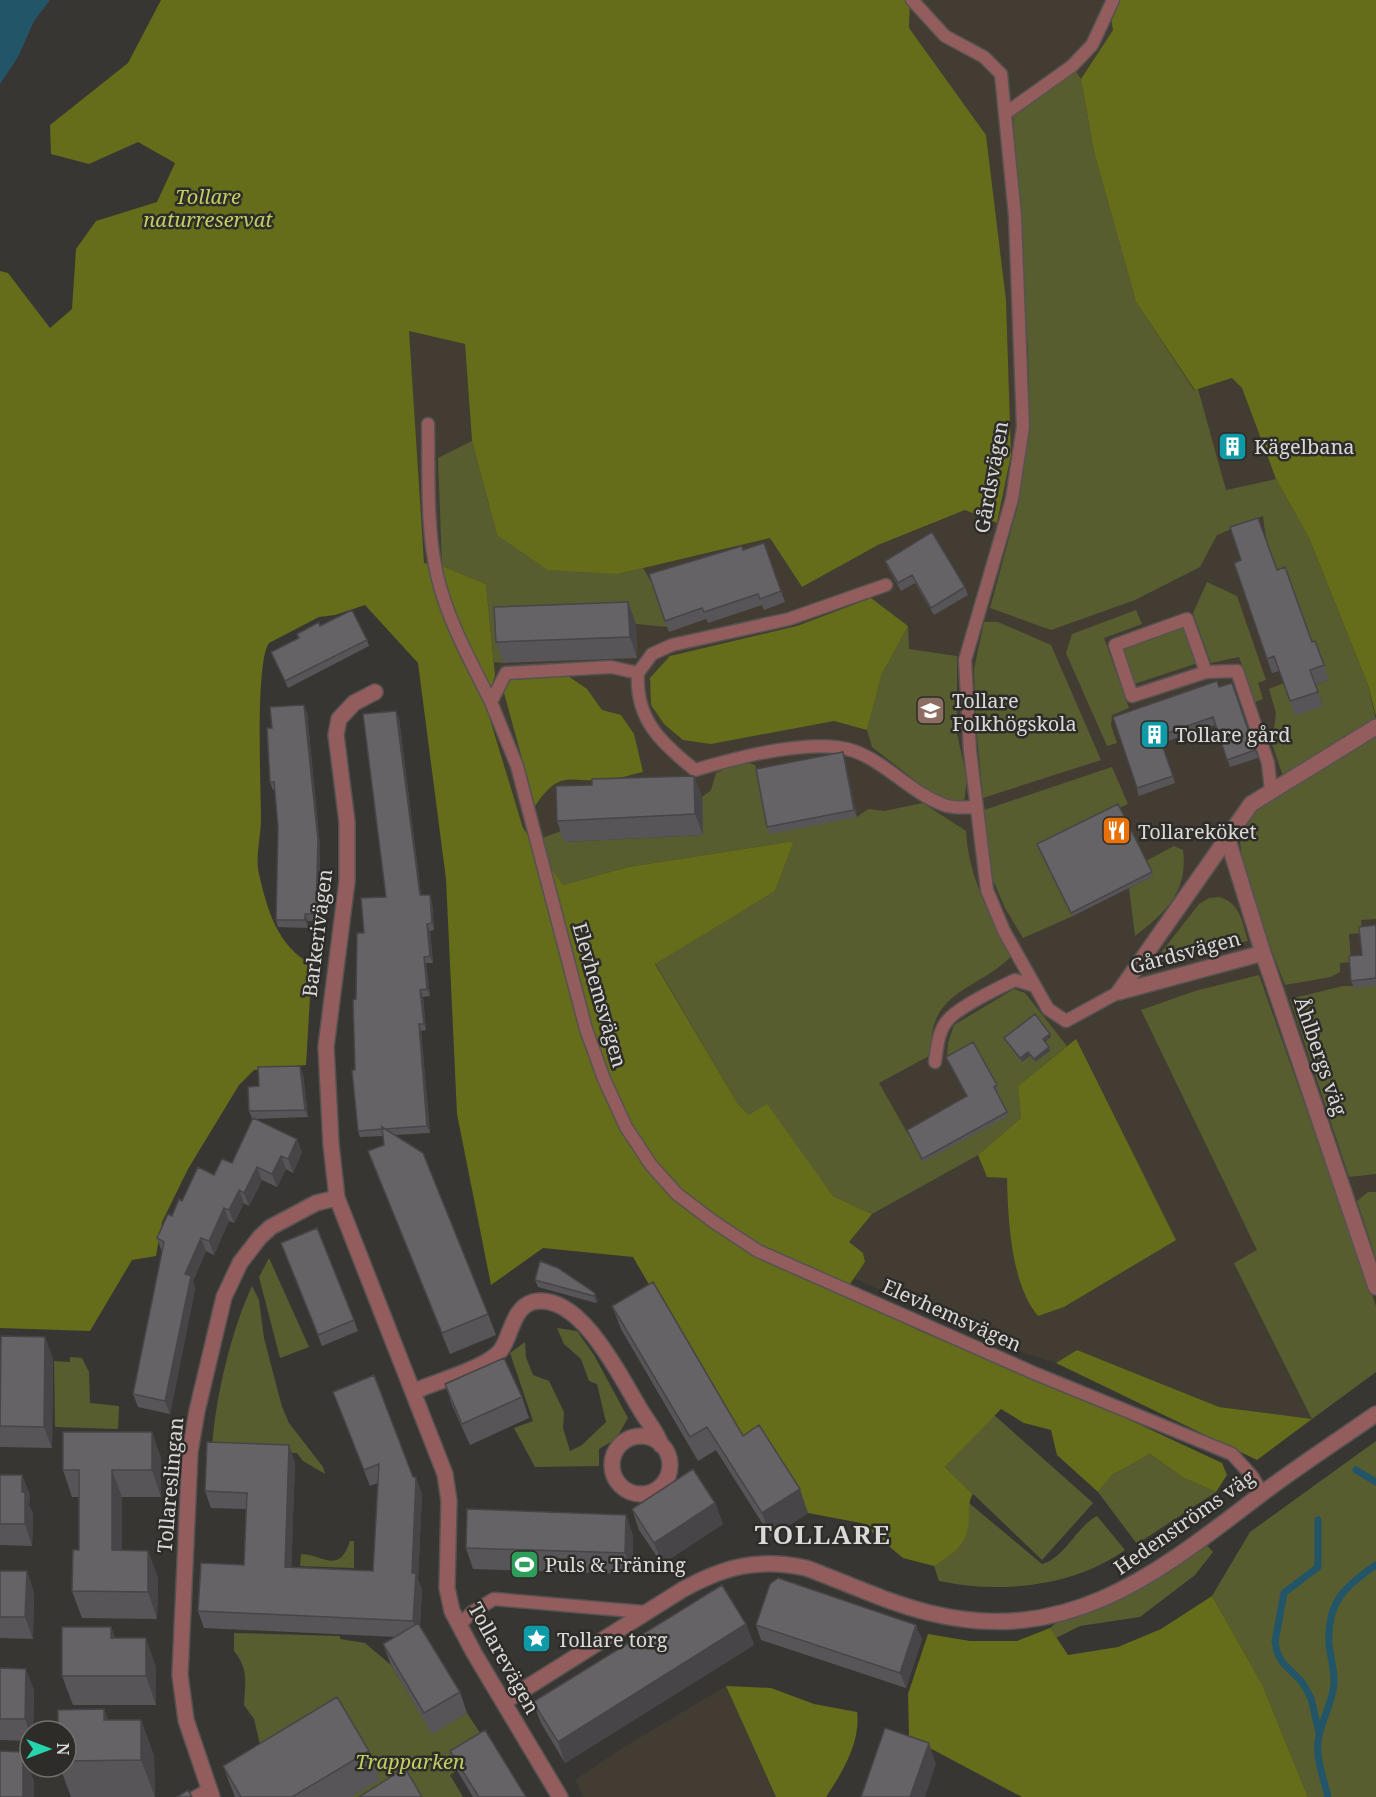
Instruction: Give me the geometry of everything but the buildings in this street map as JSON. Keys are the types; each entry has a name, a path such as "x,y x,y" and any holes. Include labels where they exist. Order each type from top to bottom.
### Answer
{"street":[{"name":"Barkerivägen","path":"337,1198 331,1144 326,1047 347,881 347,822 336,735 339,719 354,703 375,692"},
{"name":"Gårdsvägen","path":"1119,992 1251,804 1376,728"},
{"name":"Åhlbergs väg","path":"1227,837 1263,953 1376,1287"},
{"name":"Gårdsvägen","path":"1119,992 1263,953"},
{"name":"Tollarevägen","path":"337,1198 415,1391 445,1473 449,1501 447,1588 452,1611 560,1797"},
{"name":"Tollareslingan","path":"205,1795 186,1720 180,1675 190,1452 197,1411 224,1297 240,1263 260,1237 271,1227 316,1203 337,1198"},
{"path":"415,1391 485,1362 500,1351 522,1309 532,1302 549,1302 566,1311 585,1326 604,1348 661,1444"},
{"name":"Hedenströms väg","path":"504,1702 644,1612 711,1574 752,1564 769,1563 806,1568 931,1614 990,1622 1023,1620 1063,1613 1119,1593 1196,1544 1262,1493 1376,1414"}],"lane":[{"name":"Gårdsvägen","path":"912,0 945,36 984,57 1001,74 1015,216 1023,427 1012,499 965,660 966,714 987,890 1004,931 1048,1010 1066,1021 1119,992"},
{"path":"1006,113 1071,66 1092,45 1113,0"},
{"name":"Elevhemsvägen","path":"428,424 432,544 438,578 461,640 491,702 517,766 586,1029 604,1079 626,1127 651,1165 677,1194 758,1251 1039,1375 1232,1454 1248,1469 1262,1493"},
{"path":"886,585 789,619 672,645 652,654 638,673 638,699 656,734 672,752 695,770 758,753 826,747 852,750 872,759 944,806 976,807"},
{"path":"1206,672 1187,619 1114,645 1132,696 1206,672 1237,671 1268,763 1271,790"},
{"path":"491,702 506,673 611,667 638,673"},
{"path":"935,1062 941,1032 946,1021 955,1014 1015,980 1035,986"},
{"path":"459,1626 471,1613 494,1599 644,1612"}],"shaded area":[{"name":"Tollare Folkhögskola","path":"910,0 1108,0 1113,30 1081,79 1195,390 1232,378 1242,388 1276,479 1309,538 1376,716 1376,1372 1312,1419 1219,1407 1077,1350 1056,1363 1014,1350 853,1278 865,1262 863,1253 849,1242 871,1214 738,1104 655,963 563,885 523,828 486,706 425,583 408,331 465,344 472,441 618,574 770,538 802,587 878,545 965,510 997,523 1011,455 1006,300 986,135 909,28"},
{"path":"726,1686 776,1797 584,1797 575,1780 624,1747"}],"green space":[{"name":"Tollare naturreservat","path":"161,0 910,0 909,28 986,135 1006,300 1011,455 997,523 965,510 878,545 802,587 770,538 618,574 548,570 497,535 472,441 465,344 409,331 424,563 442,566 486,584 495,675 486,706 523,828 563,885 628,867 794,841 775,891 655,964 738,1104 749,1115 767,1104 833,1196 872,1214 849,1242 863,1253 865,1262 844,1293 920,1331 1087,1400 1222,1463 1227,1475 1216,1492 1184,1478 1150,1454 1112,1475 1098,1492 1057,1455 1051,1430 1024,1423 1001,1409 945,1467 973,1494 968,1527 963,1541 954,1552 934,1566 903,1558 861,1523 808,1513 768,1449 738,1437 633,1257 543,1248 491,1285 457,1114 446,879 418,663 365,605 335,615 319,617 269,643 262,674 260,699 261,819 258,867 270,914 282,938 300,957 312,964 306,1065 254,1070 239,1085 188,1169 162,1222 156,1256 132,1260 90,1331 0,1328 0,271 8,273 50,328 72,309 76,249 96,221 157,202 175,163 138,142 89,164 51,154 50,125 128,63"},
{"path":"1108,0 1376,0 1376,716 1368,685 1309,538 1276,479 1242,388 1232,378 1195,390 1136,302 1094,152 1081,79 1113,30"},
{"path":"1074,68 1081,79 1094,152 1136,302 1194,390 1198,389 1226,490 1276,479 1309,538 1368,685 1376,720 1283,776 1272,744 1276,713 1269,689 1284,683 1323,706 1315,685 1329,680 1279,580 1266,537 1263,516 1217,535 1200,567 1135,600 1051,630 990,608 1019,501 1029,425 1028,352 1013,114"},
{"path":"472,441 497,535 618,574 643,568 653,585 668,627 636,624 502,629 504,663 494,662 486,584 442,566 438,458"},
{"path":"1207,582 1237,596 1266,680 1258,683 1263,699 1255,702 1239,657 1211,663 1193,613"},
{"path":"871,598 908,626 882,674 867,730 834,721 711,744 683,740 664,724 651,705 650,678 670,656 797,626"},
{"path":"1136,610 1142,624 1104,638 1129,708 1112,715 1111,725 1117,743 1107,746 1066,653 1072,634"},
{"path":"984,622 998,622 1051,645 1101,760 983,798 976,725 974,669"},
{"path":"908,626 909,649 957,656 957,734 967,779 964,802 939,799 872,747 867,730 882,674"},
{"path":"1186,626 1198,663 1134,684 1123,648"},
{"path":"568,676 587,689 602,710 621,715 634,734 643,772 616,779 559,782 544,794 535,806 504,693 509,680"},
{"path":"1376,737 1376,919 1361,920 1362,933 1349,934 1351,962 1340,963 1340,972 1331,977 1285,985 1264,930 1243,861 1240,842 1242,827 1250,813"},
{"path":"746,762 755,765 759,776 857,817 868,809 884,811 923,803 966,831 976,880 988,911 1012,956 945,1005 937,1017 932,1034 931,1055 879,1083 908,1134 998,1089 947,1060 948,1043 954,1025 1014,989 1025,993 1067,1046 1018,1086 1021,1118 978,1155 872,1214 833,1196 796,1147 749,1115 738,1104 655,963 775,891 794,841 628,867 563,885 545,859 542,838 564,830 565,842 703,835 702,797 711,790 716,773"},
{"path":"1112,767 1128,804 1119,808 1073,916 1023,938 1005,908 987,866 984,810"},
{"path":"1174,846 1183,850 1184,864 1178,889 1166,909 1135,936 1129,888 1153,876 1146,861"},
{"path":"1220,897 1237,909 1248,941 1161,962 1156,959 1199,904 1209,898"},
{"path":"1259,975 1376,1306 1376,1372 1312,1419 1234,1263 1257,1250 1141,1010 1195,991"},
{"path":"1343,986 1376,986 1376,1174 1349,1177 1290,999"},
{"path":"1076,1039 1176,1240 1064,1307 1038,1316 1029,1303 1017,1269 1010,1232 1007,1178 987,1177 978,1155 1021,1118 1018,1086"},
{"path":"1368,1192 1376,1192 1376,1259 1357,1201"},
{"path":"269,1258 309,1347 280,1358 259,1277"},
{"path":"252,1286 259,1300 264,1338 282,1407 289,1423 323,1467 325,1474 303,1461 297,1453 212,1449 225,1366 237,1323"},
{"path":"557,1328 577,1331 594,1355 628,1418 616,1439 599,1449 599,1466 535,1467 514,1428 533,1421 510,1353 525,1342 526,1357 533,1375 549,1381 564,1412 563,1428 570,1451 582,1445 606,1422 597,1384 589,1381 581,1359 564,1344"},
{"path":"1077,1350 1219,1407 1312,1419 1257,1460 1056,1363"},
{"path":"70,1357 82,1358 89,1372 90,1403 119,1406 118,1429 55,1427 54,1361 70,1362"},
{"path":"994,1415 1093,1503 1042,1560 945,1467"},
{"path":"1376,1441 1376,1797 1308,1797 1262,1684 1212,1596 1250,1532"},
{"path":"1150,1454 1184,1478 1216,1492 1137,1544 1098,1492 1112,1475"},
{"path":"969,1503 1042,1564 1057,1556 1083,1527 1097,1516 1125,1550 1083,1572 1035,1584 986,1587 939,1581 934,1566 953,1553 963,1541 968,1526"},
{"path":"350,1541 354,1541 354,1568 300,1566 301,1554 330,1561 341,1558"},
{"path":"1204,1542 1213,1552 1195,1575 1140,1617 1080,1626 1056,1638 1050,1628 1059,1620 1114,1601"},
{"path":"1212,1596 1262,1684 1308,1797 1022,1797 909,1737 908,1694 928,1634 970,1641 1017,1641 1050,1628 1068,1655 1118,1647 1161,1629"},
{"name":"Trapparken","path":"234,1633 340,1636 340,1639 365,1643 391,1665 432,1733 467,1713 491,1750 450,1775 463,1797 351,1797 261,1749 254,1719 244,1705 245,1676 242,1664 234,1651"},
{"path":"726,1686 771,1688 814,1704 857,1712 856,1735 849,1757 826,1797 776,1797"}],"water":[{"path":"0,0 50,0 34,21 18,57 0,84"}],"waterway":[{"path":"1356,1470 1376,1482"},
{"path":"1318,1520 1318,1567 1284,1593 1275,1642 1282,1662 1302,1682 1311,1698 1319,1733"},
{"path":"1328,1797 1318,1749 1319,1735 1334,1684 1329,1643 1331,1616 1340,1596 1347,1588 1376,1565"}],"place":[{"name":"Kägelbana","path":"1233,446"},
{"name":"Tollare Folkhögskola","path":"931,711"},
{"name":"Tollare gård","path":"1154,734"},
{"name":"Tollareköket","path":"1117,831"},
{"name":"Puls & Träning","path":"524,1564"},
{"name":"Tollare torg","path":"536,1639"}],"district":[{"name":"TOLLARE","path":"823,1534"}]}
